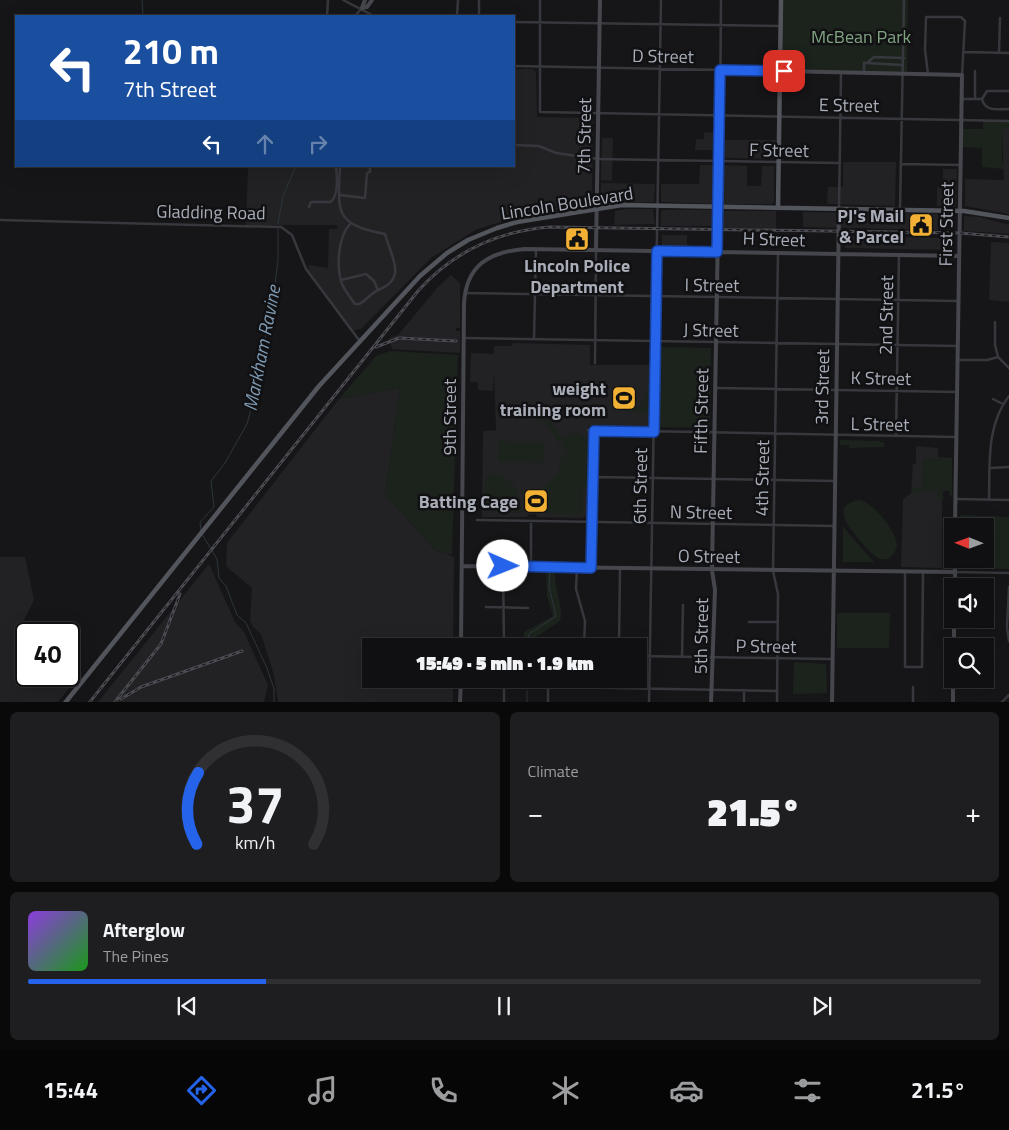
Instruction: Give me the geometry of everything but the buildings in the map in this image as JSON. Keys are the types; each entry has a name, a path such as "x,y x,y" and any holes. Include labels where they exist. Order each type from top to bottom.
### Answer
{"main road":[{"path":"778,208 781,0"},
{"name":"Lincoln Boulevard","path":"65,702 301,408 359,340 431,266 468,240 517,222 622,205 960,211 1009,218"}],"street":[{"path":"327,15 328,0"},
{"path":"344,0 372,15"},
{"path":"360,15 365,0"},
{"path":"356,15 367,7 372,0"},
{"path":"457,15 458,0"},
{"path":"479,15 480,0"},
{"path":"539,67 540,0"},
{"name":"7th Street","path":"595,363 600,0"},
{"name":"6th Street","path":"650,702 661,0"},
{"path":"717,252 722,0"},
{"path":"900,210 904,0"},
{"name":"First Street","path":"928,74 925,50 926,18 964,18 955,518"},
{"path":"999,53 1000,18"},
{"path":"515,22 781,26"},
{"path":"964,52 1009,53"},
{"path":"864,73 864,63 874,58 904,58"},
{"path":"867,63 902,65"},
{"name":"D Street","path":"515,66 962,75"},
{"name":"E Street","path":"539,67 540,112 1009,121"},
{"path":"975,71 975,99"},
{"name":"3rd Street","path":"832,702 841,73"},
{"path":"1009,91 987,91 982,99 984,106 988,108 1009,109"},
{"path":"962,99 982,99"},
{"name":"F Street","path":"515,145 539,146 556,153 598,159 840,163"},
{"path":"900,164 961,165"},
{"path":"336,167 338,194 342,213 350,224 385,234 396,265 392,282 387,287 378,290 363,302 355,304 341,280 343,234 350,224"},
{"path":"309,207 311,202 331,202 338,194 340,167"},
{"path":"338,194 341,196 365,198 367,173 370,172 370,167"},
{"name":"Gladding Road","path":"0,220 281,226 292,235 306,270 359,340"},
{"path":"534,340 536,249"},
{"name":"H Street","path":"474,270 479,263 497,255 519,250 536,249 959,256"},
{"name":"Fifth Street","path":"712,570 717,252"},
{"name":"4th Street","path":"777,702 778,594 773,571 778,253"},
{"name":"2nd Street","path":"896,436 899,255"},
{"name":"9th Street","path":"461,638 465,293 474,270"},
{"path":"341,280 366,274 378,290"},
{"path":"365,279 368,276"},
{"name":"I Street","path":"465,293 959,301"},
{"path":"996,322 995,340 998,357 1009,368"},
{"name":"J Street","path":"464,338 958,346"},
{"path":"958,360 987,360 998,357"},
{"name":"K Street","path":"715,388 957,392"},
{"path":"989,500 993,429 1003,404 1009,396"},
{"path":"994,399 1003,404"},
{"name":"L Street","path":"588,430 956,437"},
{"path":"591,568 594,431"},
{"path":"990,468 1009,467"},
{"path":"593,477 835,481"},
{"path":"956,499 1009,500"},
{"name":"N Street","path":"478,520 834,526"},
{"path":"531,567 532,521"},
{"name":"O Street","path":"462,566 905,573 955,572"},
{"path":"503,566 504,638"},
{"path":"576,568 576,589 585,621 584,638"},
{"path":"619,638 620,568"},
{"path":"955,568 955,578"},
{"name":"5th Street","path":"711,702 715,590 712,570"},
{"path":"955,572 1009,573"},
{"path":"905,573 905,667 922,667 923,573"},
{"path":"1009,587 1007,628 1009,641"},
{"path":"682,657 683,604"},
{"path":"486,607 528,608"},
{"path":"749,622 778,622"},
{"name":"P Street","path":"650,656 832,659"},
{"path":"913,687 913,702"},
{"path":"460,702 461,688"},
{"path":"504,688 504,702"},
{"path":"548,688 548,702"},
{"path":"647,688 777,690"},
{"path":"953,688 953,702"},
{"path":"744,690 744,702"},
{"path":"1001,702 1009,694"}],"shaded area":[{"path":"515,69 533,69 536,72 537,117 593,118 592,205 504,221 475,230 431,258 361,329 350,331 309,274 308,265 328,268 329,229 337,229 337,225 246,225 248,167 515,167"},
{"path":"1002,128 1009,128 1009,214 965,206 965,179 1004,180"},
{"path":"704,132 716,133 716,150 695,150 696,139 704,139"},
{"path":"602,138 613,138 612,181 601,180"},
{"path":"723,140 776,140 776,159 724,158"},
{"path":"843,162 896,162 895,206 827,204 828,187 843,187"},
{"path":"700,165 715,165 714,204 661,202 661,184 699,184"},
{"path":"723,165 747,166 747,186 761,186 762,166 774,166 774,202 772,204 722,204"},
{"path":"943,169 957,169 956,205 954,207 937,206 937,187 943,187"},
{"path":"601,183 655,184 654,202 605,204 601,200"},
{"path":"653,209 655,224 614,225 615,211"},
{"path":"663,210 714,210 715,226 661,226 661,212"},
{"path":"721,211 776,211 776,229 722,228"},
{"path":"803,212 938,214 938,230 803,227"},
{"path":"964,216 980,217 1009,225 1009,234 964,231"},
{"path":"662,235 687,235 687,247 662,247"},
{"path":"844,236 953,238 954,248 953,250 845,248"},
{"path":"991,242 1009,243 1009,302 989,300"},
{"path":"451,275 460,283 460,328 456,328 456,331 460,331 460,353 392,349 389,338 398,335 437,288"},
{"path":"513,343 590,345 590,365 651,365 649,427 588,426 588,516 581,518 537,517 536,514 529,514 527,517 482,517 483,431 496,430 494,371 493,391 478,390 478,382 470,382 471,353 494,354 494,346 512,346"},
{"path":"400,388 385,494 435,550 454,557 453,638 362,638 362,688 453,688 453,702 278,702 274,675 261,634 250,621 252,588 226,566 227,543 339,399"},
{"path":"916,446 938,448 938,457 952,458 952,490 943,491 942,496 942,568 901,567 903,499 911,493 913,464 916,463"},
{"path":"0,557 25,557 34,600 23,622 15,622 15,687 70,687 58,702 0,702"},
{"path":"209,564 235,622 244,632 268,685 264,702 98,702"}],"green space":[{"name":"McBean Park","path":"783,0 908,0 907,73 782,71"},
{"path":"983,120 1009,121 1009,128 1002,128 1002,162 1004,162 1004,169 982,167 982,148 962,147 962,129 983,129"},
{"path":"660,347 711,348 710,428 659,427"},
{"path":"390,351 458,355 452,554 435,550 385,494 400,388 339,399 376,356"},
{"path":"650,393 647,414 617,409 640,406 642,399 643,409 646,395"},
{"path":"545,407 550,410 552,425 560,436 565,437 580,429 580,434 589,439 588,488 583,488 583,512 581,514 537,513 537,507 533,506 534,490 541,492 558,473 562,455 568,454 567,447 563,449 563,440 560,445 545,421 540,422 537,413"},
{"path":"840,440 878,441 884,443 884,447 849,448 849,445 840,445"},
{"path":"499,441 544,442 544,463 498,462"},
{"path":"923,458 952,459 952,495 949,497 950,492 947,490 942,491 944,499 940,498 943,508 936,489 930,492 928,488 912,495 912,487 922,487"},
{"path":"489,473 504,477 514,486 520,498 521,513 485,511 485,480"},
{"path":"859,500 871,506 884,519 894,534 897,547 893,555 888,559 882,559 871,553 846,521 844,511 846,506"},
{"path":"960,515 1009,517 1009,569 959,568 994,568 994,518 960,518"},
{"path":"843,527 874,562 843,562"},
{"path":"546,572 555,572 561,609 560,621 534,638 524,638 524,632 553,616 547,596"},
{"path":"890,613 889,648 837,648 837,614"},
{"path":"794,662 826,664 827,693 793,694"}],"waterway":[{"name":"Markham Ravine","path":"142,0 143,15"},
{"name":"Markham Ravine","path":"278,224 283,196 296,167"},
{"name":"Markham Ravine","path":"201,530 200,522 214,507 211,481 225,463 247,424 253,402 275,285 278,260 278,229"},
{"name":"Markham Ravine","path":"202,534 217,559 219,578 226,586 237,615 246,623 267,668 274,689 274,702"},
{"path":"528,638 529,634 556,616 549,586 550,572"},
{"path":"527,691 527,702"}],"railway":[{"path":"90,702 418,291 446,265 477,246 512,233 550,227 960,233 1009,237"},
{"path":"376,347 399,338 456,341"},
{"path":"115,702 161,644 180,594"},
{"path":"121,699 141,687 242,651"}],"place":[{"name":"PJ's Mail & Parcel","path":"921,225"},
{"name":"Lincoln Police Department","path":"577,239"},
{"name":"weight training room","path":"624,398"},
{"name":"Batting Cage","path":"536,501"}],"route":[{"path":"503,566 591,568 594,431 654,432 657,251 717,252 720,70 784,71"}]}
